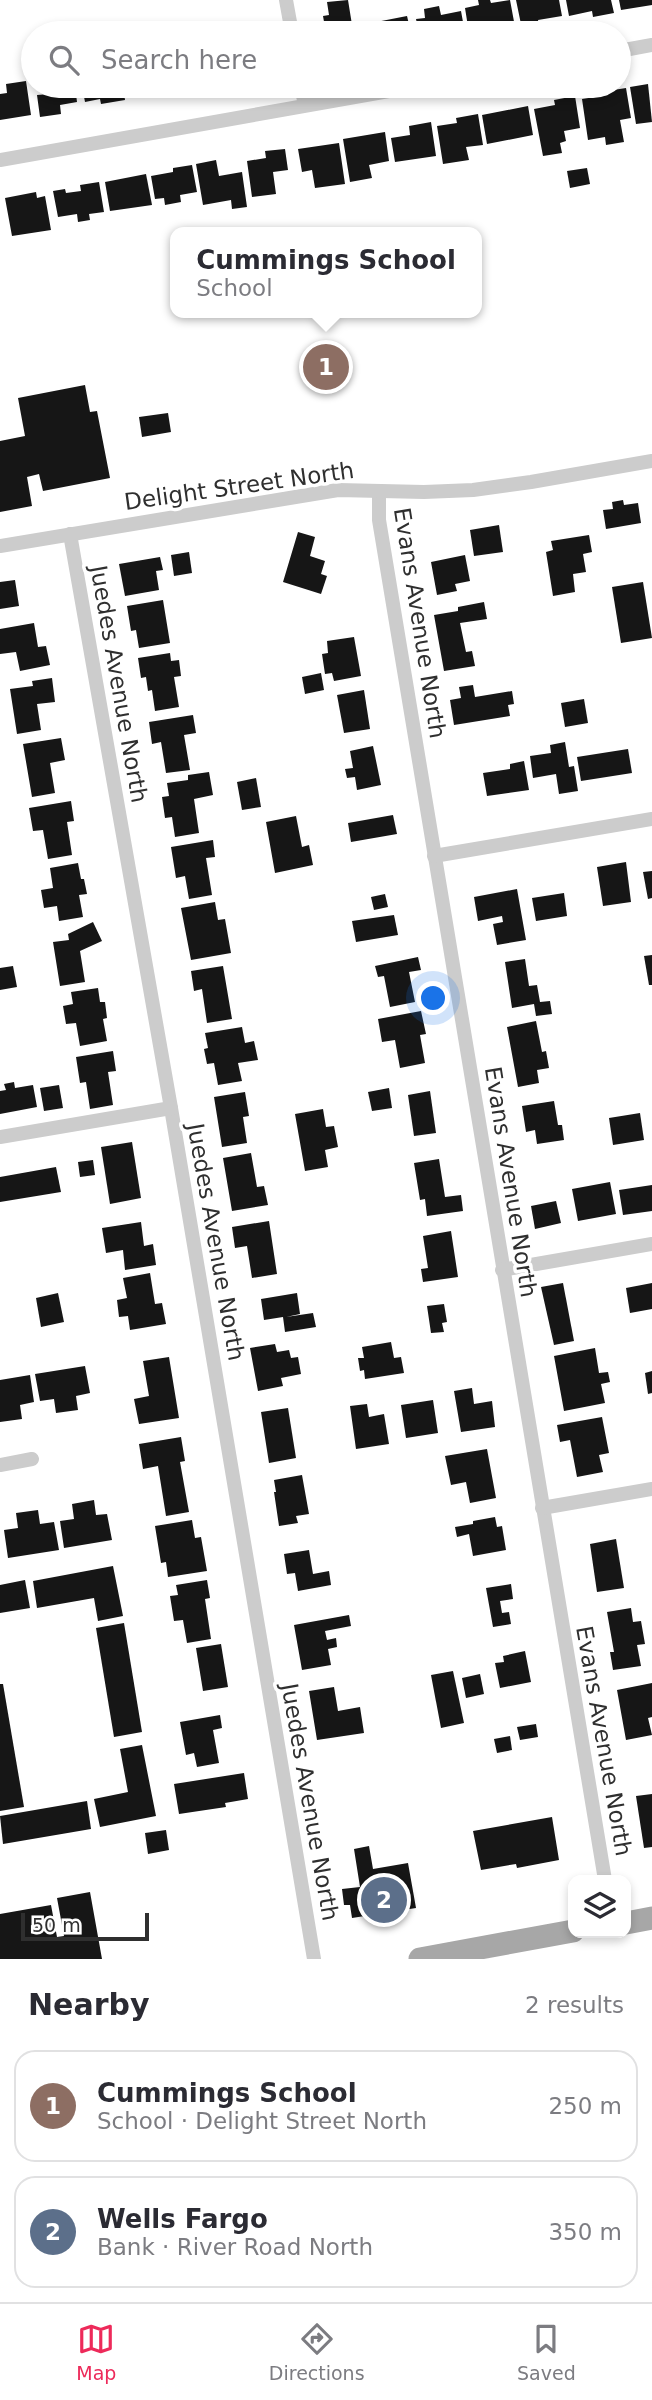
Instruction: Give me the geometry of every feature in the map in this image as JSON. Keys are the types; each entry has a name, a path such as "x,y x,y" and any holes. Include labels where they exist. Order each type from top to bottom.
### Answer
{"main road":[{"path":"631,1922 652,1918"},
{"path":"431,1958 568,1932"}],"street":[{"path":"286,0 290,21"},
{"path":"631,49 652,46"},
{"path":"304,98 305,105"},
{"path":"0,160 346,98"},
{"name":"Delight Street North","path":"0,546 338,490 473,490 652,461"},
{"name":"Evans Avenue North","path":"379,491 379,520 604,1875"},
{"name":"Juedes Avenue North","path":"70,534 171,1108 314,1959"},
{"path":"435,856 652,819"},
{"path":"0,1138 171,1108"},
{"path":"502,1270 652,1244"},
{"path":"0,1465 32,1459"},
{"path":"542,1508 652,1489"}],"building":[{"path":"348,0 351,21 324,21 323,16 329,15 327,2"},
{"path":"478,0 490,0 491,3 510,0 514,21 467,21 465,8 479,5"},
{"path":"516,0 559,0 562,16 538,21 520,21"},
{"path":"566,0 611,0 614,13 593,17 592,11 569,16"},
{"path":"619,0 652,0 652,5 621,10"},
{"path":"439,6 441,15 461,11 463,21 416,21 425,18 424,9"},
{"path":"407,16 408,21 381,21"},
{"path":"21,82 21,98 28,98 31,115 0,120 0,94 7,93 6,84"},
{"path":"648,84 652,122 636,124 631,87"},
{"path":"37,98 76,98 77,102 60,105 61,114 40,117"},
{"path":"84,98 125,100 101,104 100,99 85,102"},
{"path":"575,98 580,128 564,131 566,141 560,143 562,153 543,156 534,109 555,105 554,100"},
{"path":"628,98 631,118 620,120 624,142 606,145 605,137 588,140 582,99"},
{"path":"528,106 533,135 487,144 482,115"},
{"path":"478,114 483,145 466,147 469,160 443,164 437,126 457,123 456,118"},
{"path":"431,122 436,156 395,162 391,138 410,135 409,126"},
{"path":"385,132 389,161 369,165 372,178 350,182 343,139"},
{"path":"339,143 345,184 315,188 312,170 302,172 298,149"},
{"path":"285,149 288,170 273,172 276,194 252,197 247,161 266,158 265,151"},
{"path":"216,160 219,176 242,172 247,207 232,209 231,200 203,205 196,164"},
{"path":"192,165 197,192 180,195 181,202 165,205 164,198 155,199 151,176"},
{"path":"587,168 590,184 570,188 567,171"},
{"path":"146,174 152,205 110,211 105,182"},
{"path":"99,182 104,212 89,214 90,220 78,222 77,214 58,217 53,191 81,191 80,185"},
{"path":"36,192 37,198 45,196 51,230 12,236 5,198"},
{"path":"85,385 90,412 97,411 110,478 43,491 39,474 27,477 32,506 0,512 0,441 25,436 18,398"},
{"path":"168,413 171,432 142,437 139,417"},
{"path":"623,500 624,505 638,503 641,523 606,529 603,510 613,509 612,502"},
{"path":"499,525 503,552 474,556 470,530"},
{"path":"298,532 315,537 310,556 325,561 321,574 327,576 321,594 283,582"},
{"path":"589,535 592,552 583,554 586,572 573,574 575,592 553,596 546,552 553,550 551,541"},
{"path":"189,552 192,573 174,576 171,555"},
{"path":"465,555 470,581 455,584 457,591 437,595 431,562"},
{"path":"160,557 163,570 156,571 159,590 125,596 119,564"},
{"path":"15,580 19,606 0,609 0,582"},
{"path":"643,582 652,638 621,643 612,587"},
{"path":"163,600 170,643 139,648 136,630 131,631 127,606"},
{"path":"484,602 487,619 460,623 466,652 472,651 475,666 444,671 434,615 458,611 458,607"},
{"path":"34,623 38,647 46,646 50,665 20,671 16,652 0,654 0,629"},
{"path":"354,637 361,676 334,681 332,673 325,674 322,654 328,653 327,641"},
{"path":"170,653 171,661 179,660 181,676 174,677 179,707 155,711 152,690 148,691 146,677 141,678 138,658"},
{"path":"321,673 324,690 305,694 302,677"},
{"path":"52,678 55,702 37,704 41,730 17,734 10,689 33,686 32,681"},
{"path":"473,685 475,697 512,691 514,704 508,705 510,716 454,725 450,700 461,698 459,687"},
{"path":"364,690 370,729 344,733 337,695"},
{"path":"584,699 588,723 565,727 561,703"},
{"path":"193,715 196,733 184,735 190,770 166,773 161,742 152,744 149,722"},
{"path":"61,738 65,760 50,763 55,793 32,797 23,744"},
{"path":"565,742 569,767 574,766 578,791 559,794 556,774 533,778 530,756 551,753 550,745"},
{"path":"373,746 381,785 357,790 355,777 347,778 345,769 353,768 350,751"},
{"path":"628,749 632,773 581,781 577,757"},
{"path":"524,761 529,790 487,796 483,773 510,769 510,764"},
{"path":"209,772 213,795 194,799 199,833 175,837 172,817 165,818 162,797 169,796 167,783 188,780 188,775"},
{"path":"256,778 261,807 242,810 237,782"},
{"path":"71,801 74,821 67,822 72,855 48,859 43,830 33,831 29,808"},
{"path":"393,815 397,834 351,842 348,823"},
{"path":"296,816 302,847 309,845 313,865 275,873 266,822"},
{"path":"213,840 215,857 206,858 212,895 189,899 185,876 176,878 171,847"},
{"path":"626,862 631,902 603,906 597,867"},
{"path":"78,863 87,894 79,895 83,917 59,921 57,906 44,908 41,890 53,888 50,868"},
{"path":"652,871 652,898 648,899 643,872"},
{"path":"517,889 526,940 497,945 493,924 503,922 502,916 478,921 474,897"},
{"path":"564,893 567,916 536,921 532,898"},
{"path":"385,894 388,907 374,910 371,897"},
{"path":"215,902 218,920 225,919 231,953 191,960 181,908"},
{"path":"394,915 398,935 356,942 352,921"},
{"path":"93,922 102,941 80,951 85,982 60,986 53,942 69,940 68,934"},
{"path":"652,955 652,985 649,985 644,956"},
{"path":"418,957 421,970 409,972 415,1002 390,1007 384,976 378,977 375,966"},
{"path":"525,959 529,986 537,985 540,1002 550,1001 552,1014 536,1016 534,1004 512,1008 505,962"},
{"path":"13,966 17,987 0,990 0,968"},
{"path":"223,966 232,1019 207,1023 202,989 194,991 191,971"},
{"path":"98,988 100,1002 105,1002 107,1018 103,1019 107,1041 80,1046 76,1023 66,1024 63,1006 73,1004 71,992"},
{"path":"421,1011 426,1034 420,1035 425,1063 400,1068 395,1040 382,1042 378,1019"},
{"path":"536,1021 542,1052 546,1051 549,1068 537,1070 539,1083 518,1087 507,1027"},
{"path":"242,1027 245,1043 254,1041 258,1060 238,1063 242,1081 218,1085 214,1063 207,1064 205,1033"},
{"path":"113,1051 116,1071 108,1072 113,1105 90,1109 86,1082 80,1083 76,1057"},
{"path":"14,1082 15,1088 33,1085 37,1107 0,1114 0,1091 6,1090 4,1084"},
{"path":"59,1085 63,1108 44,1111 40,1088"},
{"path":"389,1088 392,1108 372,1111 368,1092"},
{"path":"430,1091 436,1133 414,1136 408,1095"},
{"path":"245,1092 249,1116 243,1117 247,1143 222,1147 214,1097"},
{"path":"554,1101 564,1140 537,1144 535,1130 526,1132 522,1106"},
{"path":"323,1109 326,1127 334,1126 338,1147 325,1150 328,1167 305,1171 295,1114"},
{"path":"640,1113 644,1140 613,1145 609,1118"},
{"path":"132,1142 141,1198 110,1204 101,1147"},
{"path":"251,1153 257,1187 264,1186 268,1205 232,1211 223,1158"},
{"path":"439,1159 445,1197 461,1195 463,1211 427,1216 425,1199 420,1200 414,1163"},
{"path":"93,1160 95,1175 80,1177 78,1162"},
{"path":"56,1167 61,1192 0,1202 0,1177"},
{"path":"610,1182 616,1214 578,1221 572,1189"},
{"path":"652,1185 652,1211 623,1215 619,1190"},
{"path":"556,1201 561,1223 535,1229 531,1206"},
{"path":"269,1221 277,1274 252,1278 247,1246 235,1248 232,1227"},
{"path":"141,1222 144,1246 153,1244 156,1265 125,1270 123,1250 106,1253 102,1228"},
{"path":"451,1231 458,1277 423,1282 421,1269 428,1268 423,1236"},
{"path":"150,1273 155,1304 162,1303 166,1324 130,1330 128,1316 119,1317 117,1300 127,1298 123,1278"},
{"path":"563,1283 574,1341 554,1345 541,1287"},
{"path":"652,1283 652,1309 630,1313 626,1288"},
{"path":"58,1293 64,1322 41,1327 36,1298"},
{"path":"297,1293 300,1314 286,1317 313,1313 316,1327 285,1332 283,1317 264,1320 261,1299"},
{"path":"444,1304 447,1322 442,1323 444,1332 431,1333 427,1306"},
{"path":"391,1342 394,1358 401,1357 404,1373 365,1379 364,1370 360,1371 358,1358 364,1358 362,1347"},
{"path":"275,1344 277,1352 289,1350 291,1358 298,1357 301,1374 281,1378 283,1386 258,1391 250,1348"},
{"path":"595,1348 599,1373 608,1372 610,1382 601,1384 605,1403 564,1411 554,1356"},
{"path":"169,1357 179,1418 139,1424 134,1399 149,1396 143,1361"},
{"path":"85,1366 90,1393 76,1396 78,1410 56,1413 54,1399 40,1401 35,1374"},
{"path":"652,1371 652,1393 648,1394 645,1373"},
{"path":"30,1375 34,1402 20,1405 22,1419 0,1422 0,1380"},
{"path":"472,1388 474,1404 492,1401 495,1427 461,1432 454,1391"},
{"path":"433,1400 438,1433 406,1438 401,1405"},
{"path":"367,1404 369,1417 384,1414 389,1444 356,1449 350,1406"},
{"path":"288,1408 296,1458 269,1463 261,1412"},
{"path":"602,1417 609,1453 599,1455 603,1472 577,1477 570,1440 560,1442 557,1425"},
{"path":"181,1437 185,1461 180,1462 189,1512 166,1516 158,1466 143,1469 139,1444"},
{"path":"487,1449 496,1498 470,1503 466,1482 451,1485 445,1456"},
{"path":"302,1475 309,1514 296,1516 298,1523 279,1526 274,1480"},
{"path":"94,1500 96,1515 107,1514 112,1540 64,1548 60,1521 74,1519 72,1504"},
{"path":"38,1510 40,1524 54,1522 59,1550 8,1558 4,1530 18,1528 16,1513"},
{"path":"495,1517 497,1527 502,1526 506,1550 473,1556 469,1534 457,1537 455,1527"},
{"path":"192,1520 195,1538 201,1537 207,1571 168,1577 166,1562 161,1563 155,1526"},
{"path":"616,1539 624,1588 597,1592 590,1544"},
{"path":"309,1550 313,1574 329,1571 331,1585 298,1591 295,1573 287,1574 284,1554"},
{"path":"113,1566 123,1616 98,1621 94,1598 37,1608 33,1581"},
{"path":"25,1580 30,1608 0,1613 0,1585"},
{"path":"207,1580 210,1598 205,1599 211,1639 187,1643 183,1620 174,1621 170,1596 178,1595 176,1585"},
{"path":"511,1584 513,1599 500,1601 502,1613 509,1612 511,1624 493,1627 486,1588"},
{"path":"631,1608 633,1622 641,1621 645,1644 637,1645 641,1666 613,1670 610,1652 614,1652 607,1612"},
{"path":"349,1615 351,1626 325,1631 327,1640 336,1638 337,1647 328,1649 331,1665 302,1670 294,1625"},
{"path":"124,1623 142,1732 114,1737 96,1628"},
{"path":"221,1644 228,1687 203,1691 196,1648"},
{"path":"525,1651 531,1682 500,1688 495,1663 504,1662 503,1656"},
{"path":"453,1671 464,1723 441,1728 431,1675"},
{"path":"480,1674 484,1694 466,1698 462,1678"},
{"path":"652,1683 652,1717 648,1718 652,1735 626,1740 617,1690"},
{"path":"0,1684 3,1684 24,1807 0,1811"},
{"path":"334,1687 338,1711 360,1707 364,1733 317,1740 309,1691"},
{"path":"220,1715 222,1728 213,1730 219,1763 197,1767 194,1753 186,1755 180,1722"},
{"path":"536,1724 538,1737 520,1740 517,1727"},
{"path":"510,1736 512,1750 497,1753 494,1739"},
{"path":"142,1745 156,1816 100,1827 94,1799 128,1792 120,1749"},
{"path":"244,1773 248,1799 225,1803 226,1807 179,1814 174,1784"},
{"path":"652,1794 652,1847 644,1848 636,1796"},
{"path":"87,1801 91,1829 3,1844 0,1816"},
{"path":"552,1817 559,1860 517,1868 516,1864 481,1870 473,1831"},
{"path":"166,1830 169,1850 148,1854 145,1833"},
{"path":"369,1846 373,1869 408,1863 416,1908 352,1918 350,1905 344,1905 342,1889 360,1887 354,1849"},
{"path":"90,1892 102,1959 0,1959 0,1914 51,1905 57,1937 64,1936 57,1898"}],"place":[{"name":"Cummings School","path":"326,367"},
{"name":"Wells Fargo","path":"384,1900"}]}
